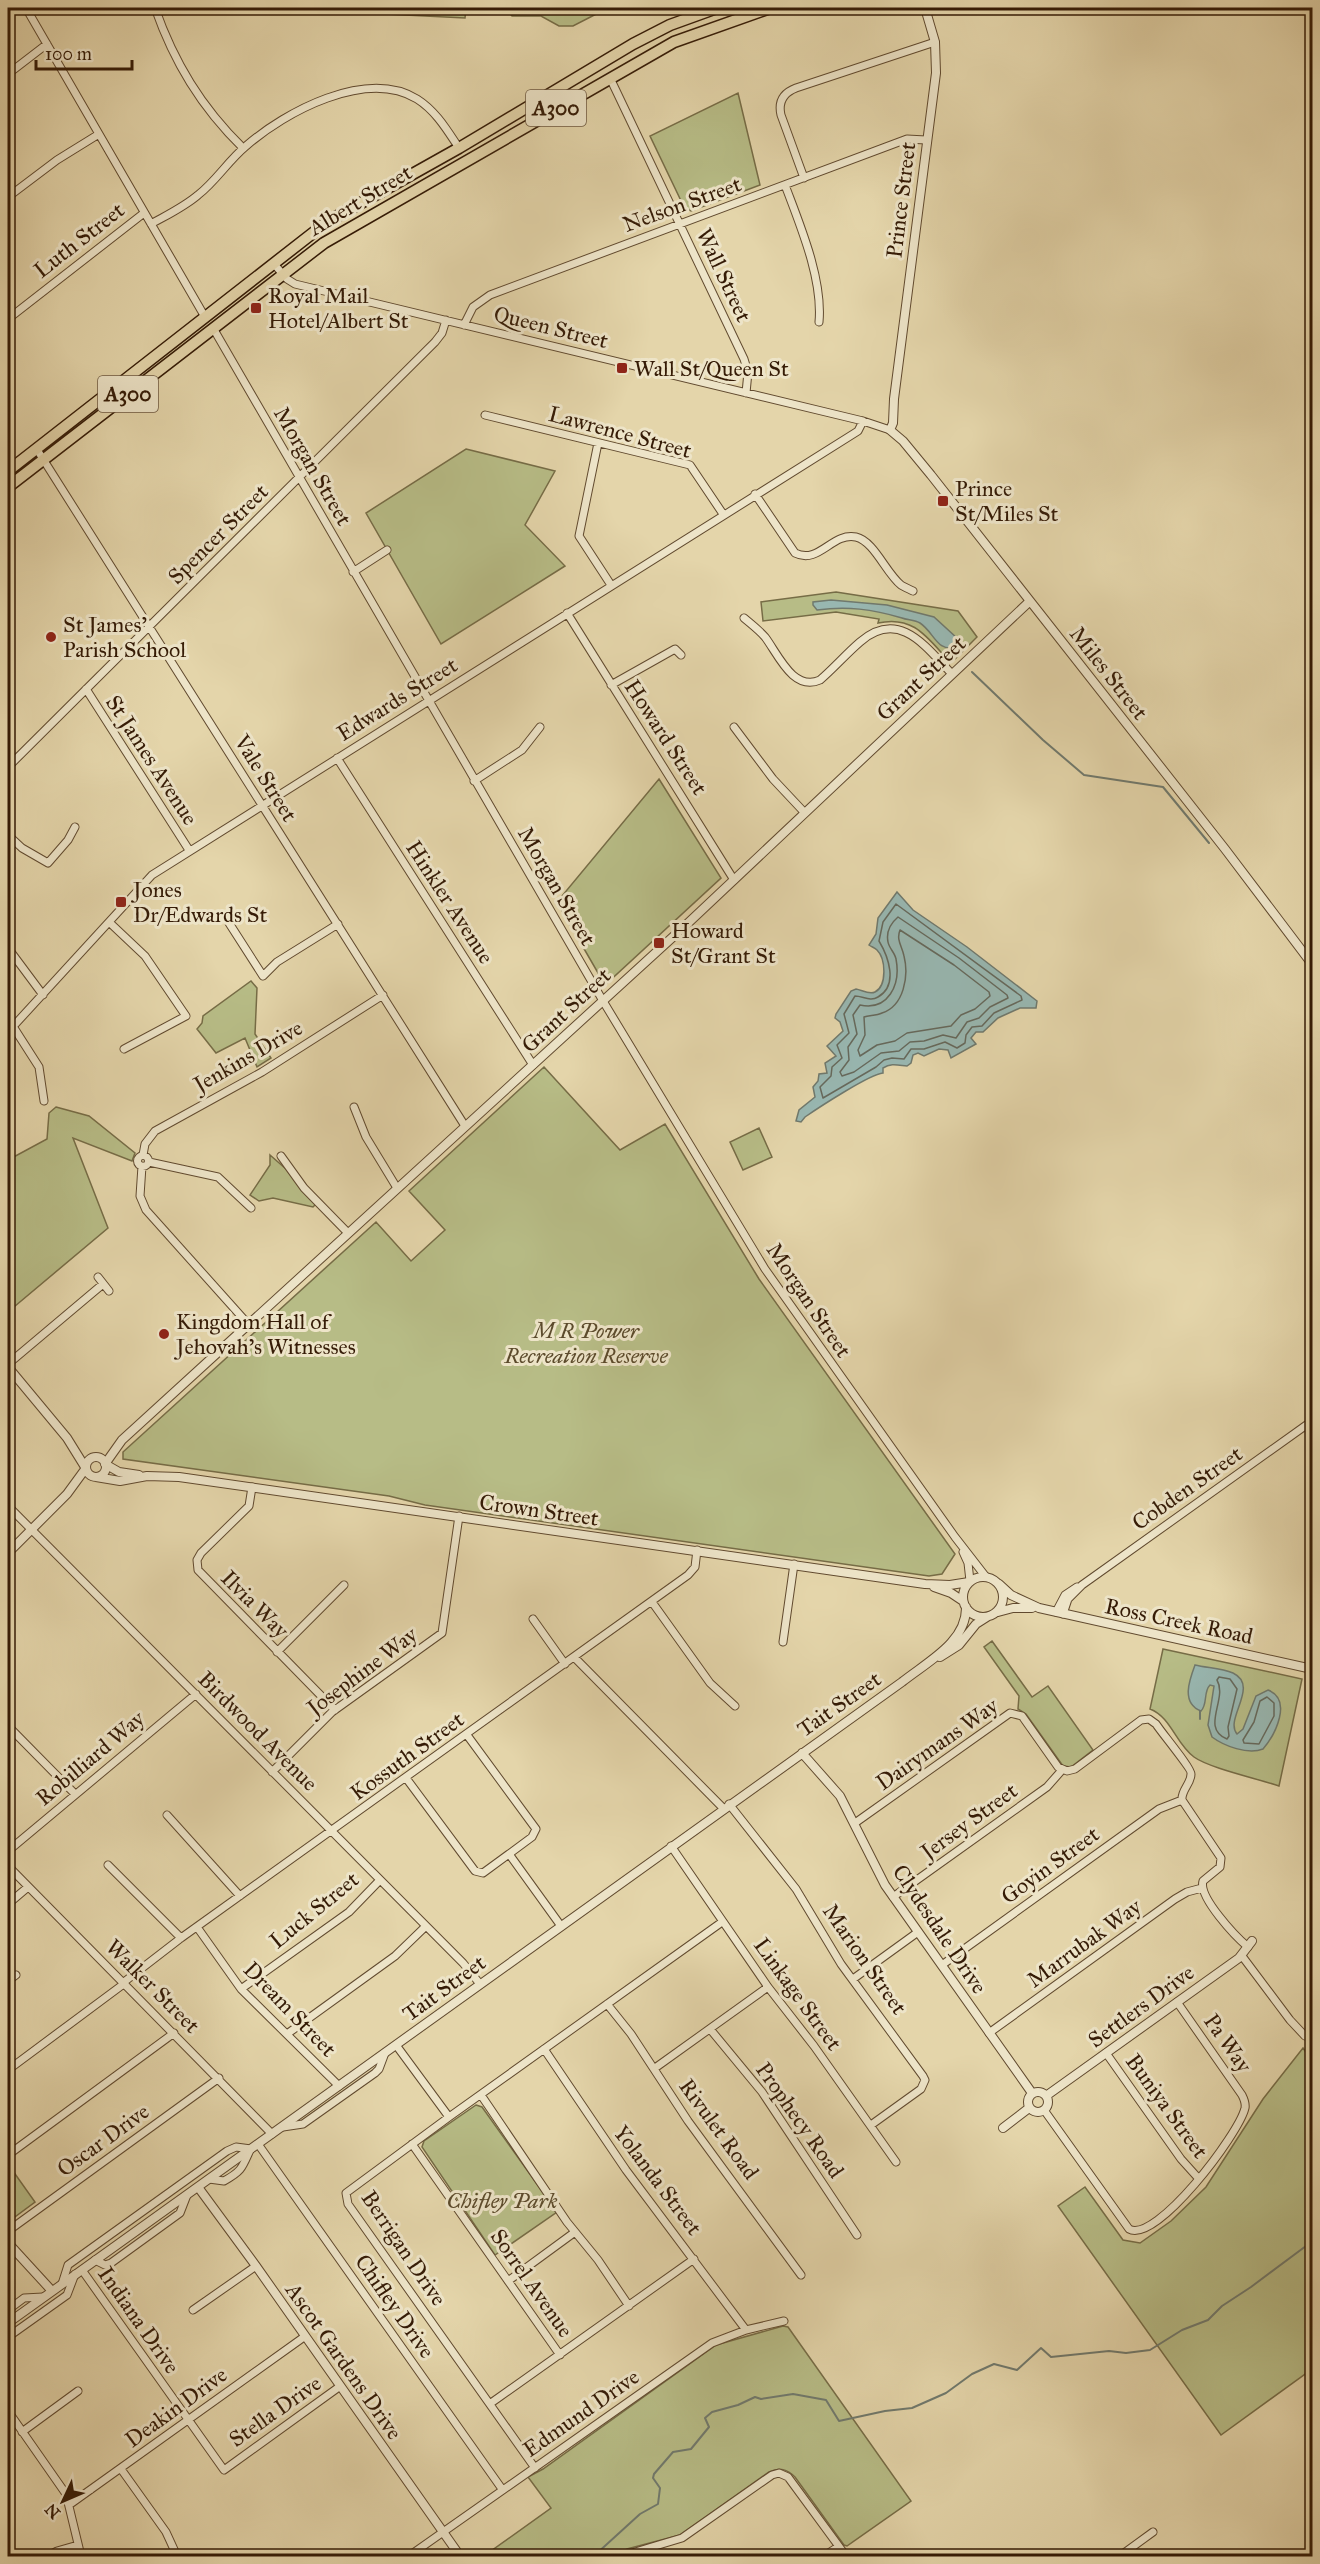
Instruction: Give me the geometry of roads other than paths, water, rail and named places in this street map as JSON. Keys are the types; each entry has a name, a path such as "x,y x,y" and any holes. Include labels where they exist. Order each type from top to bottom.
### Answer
{"highway":[{"name":"Albert Street","path":"8,471 327,222 459,148 633,44 670,25 717,8"},
{"name":"Albert Street","path":"8,487 332,237 674,42 770,8"},
{"path":"520,111 528,124"}],"street":[{"path":"26,8 205,318"},
{"path":"155,8 166,39 187,81 211,114 243,148"},
{"name":"Prince Street","path":"887,429 893,423 894,399 936,73 935,42 925,8"},
{"path":"804,178 781,115 780,105 784,95 802,86 935,42"},
{"path":"8,74 47,44"},
{"name":"Wall Street","path":"610,78 746,363 748,380 746,393"},
{"path":"151,224 199,195 243,148 277,122 308,105 344,94 375,89 399,92 420,101 439,118 459,148"},
{"path":"8,197 57,160 99,134"},
{"name":"Nelson Street","path":"464,325 471,309 487,297 907,140 926,140"},
{"path":"785,185 806,245 820,303 819,322"},
{"name":"Luth Street","path":"8,318 144,213"},
{"name":"Queen Street","path":"274,264 295,284 863,421"},
{"name":"Spencer Street","path":"8,767 435,342 442,333 446,320"},
{"name":"Morgan Street","path":"213,328 603,1001 770,1276 955,1537 986,1577"},
{"name":"Lawrence Street","path":"484,415 691,465 723,514"},
{"path":"842,439 849,431 853,418"},
{"name":"Miles Street","path":"863,421 887,429 907,446 1312,964"},
{"name":"Edwards Street","path":"11,1030 152,875 859,430 863,421"},
{"path":"598,443 579,536 611,585"},
{"name":"Vale Street","path":"36,448 465,1126"},
{"path":"755,494 794,552 802,556 812,556 844,537 859,538 866,542 899,584 914,591"},
{"path":"353,572 387,550"},
{"name":"Grant Street","path":"94,1457 122,1440 249,1325 734,880 1030,601"},
{"name":"Howard Street","path":"567,613 734,880"},
{"path":"744,618 765,637 795,678 803,682 820,680 863,640 876,632 891,629 904,630 917,637 951,673"},
{"path":"611,685 675,649 681,654"},
{"name":"St James Avenue","path":"86,689 189,850"},
{"path":"474,781 521,751 540,727"},
{"path":"735,727 773,779 804,812"},
{"name":"Hinkler Avenue","path":"337,758 533,1065"},
{"path":"8,835 22,848 48,863 68,840 75,827"},
{"path":"110,922 145,956 186,1016 124,1049"},
{"path":"229,923 263,976 277,962 338,924"},
{"path":"8,948 44,996"},
{"name":"Jenkins Drive","path":"146,1164 139,1165 138,1159 143,1155 145,1144 154,1131 262,1072 382,995"},
{"path":"11,1030 39,1067 44,1101"},
{"path":"354,1107 366,1137 398,1188"},
{"path":"281,1156 304,1188 348,1233"},
{"path":"249,1325 146,1210 140,1196 146,1164 218,1177 251,1208"},
{"path":"98,1277 109,1291"},
{"path":"95,1477 88,1473 67,1438 8,1366 103,1284"},
{"name":"Cobden Street","path":"1060,1613 1066,1594 1082,1585 1312,1421"},
{"path":"67,1438 81,1451 102,1459 105,1464 104,1473 67,1494"},
{"name":"Grant Street","path":"105,1464 122,1440"},
{"path":"8,1552 67,1494 86,1468 88,1461 94,1457"},
{"name":"Crown Street","path":"105,1464 119,1472 252,1487 926,1584 950,1585 970,1581"},
{"name":"Crown Street","path":"95,1477 120,1481 147,1476"},
{"name":"Ilvia Way","path":"252,1487 249,1506 201,1553 197,1566 203,1577 335,1710"},
{"name":"Birdwood Avenue","path":"8,1506 426,1926 480,1984"},
{"name":"Josephine Way","path":"272,1772 335,1710 442,1633 459,1516"},
{"name":"Morgan Street","path":"955,1537 966,1559 970,1581"},
{"name":"Kossuth Street","path":"8,2070 125,1983 181,1938 693,1572 696,1550"},
{"path":"783,1642 794,1564"},
{"path":"976,1577 986,1577 999,1584 1011,1595 1039,1608 1013,1608 992,1614 974,1615 964,1604 964,1591 970,1581 976,1577"},
{"name":"Crown Street","path":"926,1584 951,1593 964,1604"},
{"path":"992,1614 1000,1607 1003,1597 999,1584"},
{"path":"278,1652 344,1586"},
{"path":"652,1602 710,1683 735,1706"},
{"name":"Tait Street","path":"902,1682 957,1637 965,1623 964,1604"},
{"name":"Ross Creek Road","path":"1039,1608 1312,1669"},
{"name":"Tait Street","path":"8,2323 726,1806 902,1682 957,1647 976,1624 992,1614"},
{"path":"533,1618 566,1664"},
{"name":"Marion Street","path":"574,1657 726,1806 796,1889 853,1979 889,2026 925,2080 921,2089 871,2126"},
{"name":"Robilliard Way","path":"8,1851 196,1694"},
{"name":"Dairymans Way","path":"855,1823 1012,1713 1023,1717 1062,1770"},
{"path":"1062,1770 1073,1770 1137,1722 1149,1719 1156,1724 1190,1768 1191,1778 1182,1793 1182,1800 1221,1858 1220,1866 1204,1879 1202,1888 1230,1930 1250,1944"},
{"path":"8,1726 75,1794"},
{"path":"406,1778 477,1873 485,1872 534,1836 536,1829 467,1735"},
{"name":"Clydesdale Drive","path":"802,1753 840,1797 894,1897 1032,2093"},
{"name":"Jersey Street","path":"894,1897 1047,1787 1062,1770"},
{"name":"Goyin Street","path":"942,1965 1153,1813 1168,1804 1182,1800"},
{"path":"168,1815 240,1896"},
{"name":"Linkage Street","path":"671,1846 768,1987 814,2046 896,2162"},
{"path":"509,1854 561,1926"},
{"path":"108,1865 181,1938"},
{"name":"Walker Street","path":"8,1866 272,2134"},
{"name":"Luck Street","path":"241,1989 349,1912 380,1880"},
{"path":"8,1904 28,1887"},
{"name":"Marrubak Way","path":"989,2032 1175,1899 1187,1892 1202,1888"},
{"name":"Berrigan Drive","path":"535,2468 346,2201 346,2193 351,2187 722,1922"},
{"path":"287,2034 395,1956 426,1926"},
{"name":"Dream Street","path":"197,1927 241,1989 339,2086"},
{"path":"853,1979 918,1932"},
{"name":"Settlers Drive","path":"1046,2096 1242,1956 1250,1944"},
{"path":"1242,1956 1290,2020 1305,2036"},
{"path":"8,1981 16,1975"},
{"path":"655,2068 768,1987"},
{"name":"Pa Way","path":"1177,2002 1242,2095 1245,2107 1215,2158 1199,2179"},
{"name":"Rivulet Road","path":"607,2004 655,2068 688,2121 801,2275"},
{"name":"Prophecy Road","path":"710,2029 762,2092 856,2235"},
{"path":"8,2155 174,2033"},
{"path":"396,2045 449,2117"},
{"name":"Yolanda Street","path":"544,2049 619,2161 746,2330"},
{"path":"281,2127 303,2124 375,2073 380,2068 385,2053"},
{"name":"Buniya Street","path":"1106,2053 1184,2164 1199,2179"},
{"name":"Oscar Drive","path":"8,2231 219,2078"},
{"path":"1038,2092 1046,2096 1048,2103 1044,2110 1036,2112 1029,2108 1028,2099 1032,2093 1038,2092"},
{"path":"481,2095 628,2306"},
{"path":"1003,2128 1029,2108"},
{"path":"1044,2110 1131,2231 1141,2230 1162,2215 1199,2179"},
{"name":"Sorrel Avenue","path":"412,2144 560,2355"},
{"path":"62,2284 68,2265 227,2151 236,2147 253,2148"},
{"name":"Chifley Drive","path":"253,2148 502,2489"},
{"name":"Ascot Gardens Drive","path":"198,2187 460,2556"},
{"path":"508,2281 575,2232"},
{"path":"8,2243 49,2294 24,2298 8,2310"},
{"path":"491,2403 694,2259"},
{"path":"193,2310 255,2266"},
{"path":"8,2337 67,2295 79,2272"},
{"name":"Indiana Drive","path":"79,2272 188,2420"},
{"name":"Edmund Drive","path":"409,2556 712,2343 746,2330 784,2321"},
{"name":"Deakin Drive","path":"69,2505 304,2337"},
{"name":"Stella Drive","path":"188,2420 224,2470 339,2387"},
{"path":"22,2432 78,2391"},
{"path":"8,2411 66,2494 81,2556"},
{"path":"121,2469 166,2532 177,2556"},
{"path":"622,2556 643,2553 682,2538 772,2475 779,2473 788,2477 838,2547 847,2555"},
{"path":"1120,2556 1153,2532"},
{"path":"48,2556 78,2545"},
{"path":"824,2556 838,2547"}],"water":[{"path":"831,600 887,605 934,617 958,639 956,647 944,647 916,621 860,609 817,610 813,605 813,602"},
{"path":"897,892 913,910 967,947 1037,1001 1036,1008 1020,1008 998,1018 983,1032 976,1032 971,1038 976,1044 951,1058 948,1050 939,1049 924,1056 918,1053 913,1055 911,1063 907,1066 886,1066 883,1068 883,1073 844,1092 805,1117 801,1122 796,1121 799,1110 815,1097 813,1087 818,1081 819,1074 827,1073 825,1063 836,1056 827,1046 843,1031 840,1022 835,1018 836,1014 851,991 856,989 873,993 882,984 884,972 880,954 869,945 876,934 878,918"},
{"path":"1195,1665 1228,1671 1240,1679 1243,1694 1235,1720 1234,1728 1237,1734 1243,1729 1256,1696 1268,1690 1275,1695 1281,1709 1279,1718 1263,1749 1250,1751 1236,1749 1212,1737 1208,1725 1214,1686 1210,1685 1208,1688 1201,1711 1191,1703 1188,1691"}],"waterway":[{"path":"972,672 1043,740 1084,775 1163,787 1209,843"},
{"path":"1200,1711 1200,1719"},
{"path":"590,2556 595,2555 640,2514 658,2504 660,2488 653,2478 654,2474 673,2452 691,2449 709,2427 705,2418 712,2412 738,2405 755,2397 761,2399 793,2394 826,2400 839,2421 912,2408 946,2393 972,2374 994,2364 1017,2370 1041,2348 1051,2357 1109,2351 1126,2353 1150,2350 1182,2330 1208,2320 1222,2306 1310,2243 1309,2222 1312,2218"}],"place":[{"name":"Royal Mail Hotel/Albert St","path":"256,308"},
{"name":"Wall St/Queen St","path":"622,368"},
{"name":"Prince St/Miles St","path":"943,501"},
{"name":"St James' Parish School","path":"51,637"},
{"name":"Jones Dr/Edwards St","path":"121,902"},
{"name":"Howard St/Grant St","path":"659,943"},
{"name":"Kingdom Hall of Jehovah's Witnesses","path":"164,1334"}],"park label":[{"name":"M R Power Recreation Reserve","path":"586,1342"},
{"name":"Chifley Park","path":"502,2200"}]}
